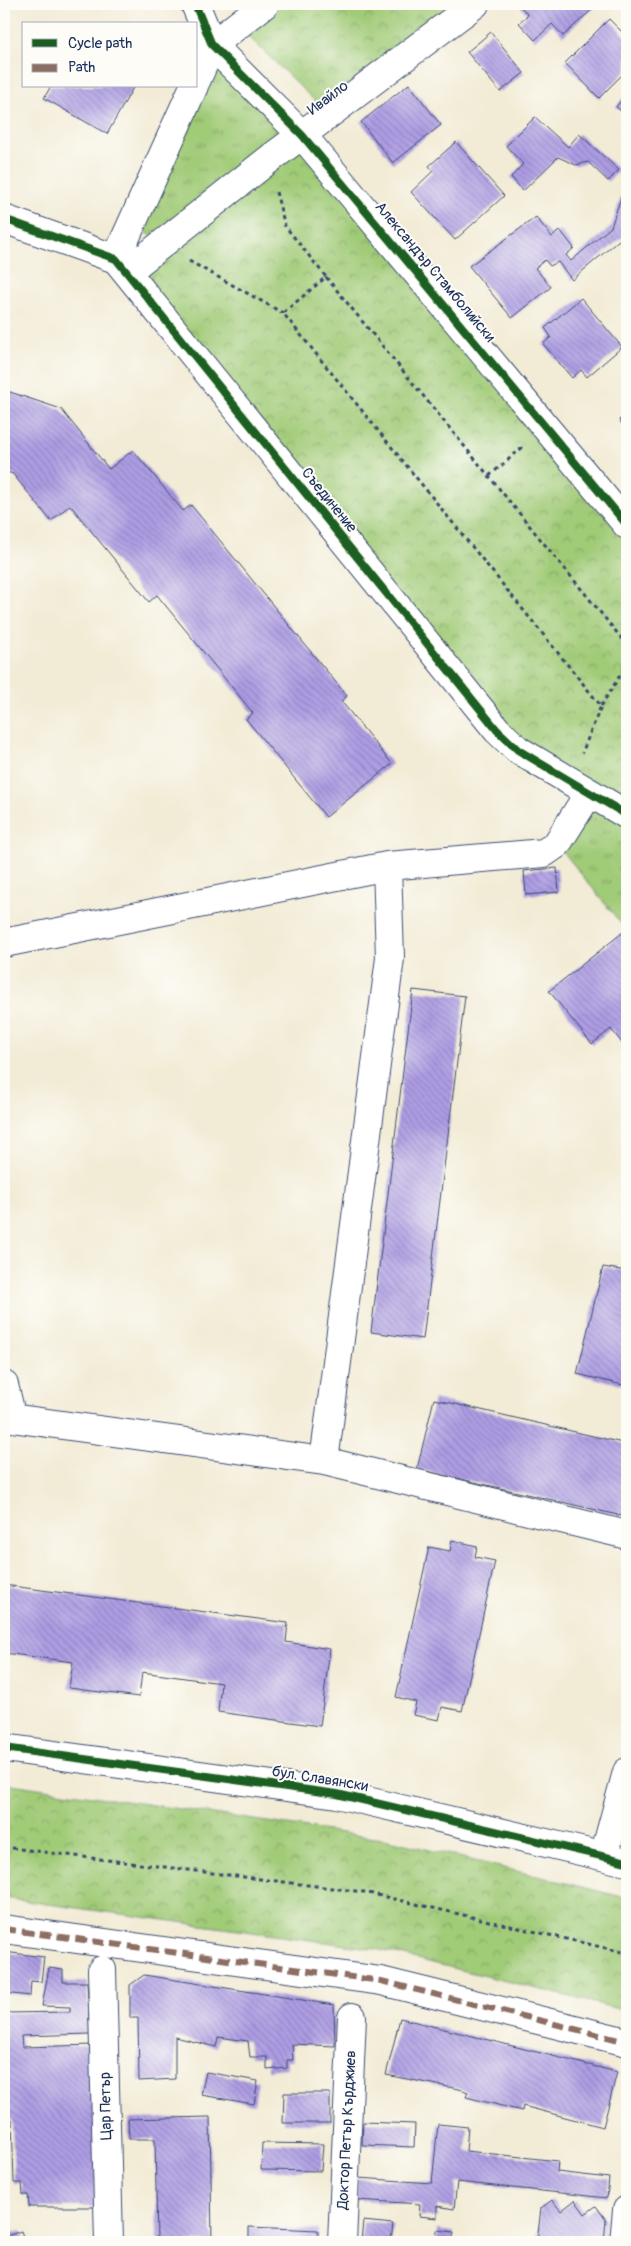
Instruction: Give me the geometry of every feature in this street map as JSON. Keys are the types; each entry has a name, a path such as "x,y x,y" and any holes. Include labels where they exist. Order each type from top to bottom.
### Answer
{"street":[{"path":"195,4 212,46"},
{"path":"198,77 212,46 265,4"},
{"name":"Ивайло","path":"122,265 161,245 475,4"},
{"name":"Александър Стамболийски","path":"212,46 302,135 627,525"},
{"path":"4,219 122,265 193,88"},
{"name":"Съединение","path":"122,265 497,730 518,750 627,815"},
{"path":"4,943 387,866 544,853 557,844 579,787"},
{"path":"324,1461 390,958 387,866"},
{"path":"4,1385 8,1418 324,1461 627,1536"},
{"name":"бул. Славянски","path":"4,1748 337,1794 620,1856"},
{"path":"620,1856 627,1772"},
{"path":"4,1929 381,1981 627,2042"},
{"name":"Цар Петър","path":"102,1970 109,2242"},
{"name":"Доктор Петър Кърджиев","path":"342,2242 352,2017"},
{"path":"624,2242 627,2210"}],"path":[{"path":"267,162 286,226 627,645"},
{"path":"161,245 283,313 602,706"},
{"path":"283,313 326,277"},
{"path":"489,476 546,428"},
{"path":"579,787 602,706 627,664"},
{"path":"4,1847 364,1892 627,1954"}],"green space":[{"path":"285,4 455,4 320,106 246,34"},
{"path":"213,47 299,135 162,243 132,223 194,88 198,88 198,80"},
{"path":"302,135 627,525 627,815 518,750 128,271"},
{"path":"589,793 627,815 627,931 557,844"},
{"path":"4,1783 389,1840 627,1898 627,2011 376,1949 4,1898"}],"building":[{"path":"518,4 597,5 563,36 552,24 535,40 519,23 528,15"},
{"path":"609,19 627,37 627,70 599,98 565,63"},
{"path":"491,32 524,73 500,92 467,52"},
{"path":"409,84 441,125 393,163 361,122"},
{"path":"50,88 133,88 107,134 44,98"},
{"path":"627,92 627,115 616,107"},
{"path":"535,117 568,147 579,134 619,170 608,181 588,162 576,165 558,157 523,191 511,177 523,164 506,146"},
{"path":"456,142 504,196 455,240 411,192 433,171 429,166"},
{"path":"625,185 627,186 627,236 625,235 572,280 558,262 550,266 545,260 535,268 551,287 512,318 469,266 536,217 552,237 560,230 574,248 566,255 571,261 611,227"},
{"path":"581,298 622,347 587,377 581,370 572,378 543,344 551,337 545,328"},
{"path":"4,390 61,409 109,469 133,450 183,511 191,505 347,696 341,701 392,764 326,817 246,719 253,713 157,595 149,602 70,505 51,521 13,474 4,471"},
{"path":"627,413 627,430 619,420"},
{"path":"557,868 559,892 526,895 524,871"},
{"path":"622,933 627,939 627,1049 611,1029 592,1044 549,991"},
{"path":"413,990 465,996 423,1339 371,1332"},
{"path":"603,1267 627,1271 627,1386 577,1374"},
{"path":"434,1399 627,1444 627,1517 417,1469"},
{"path":"452,1540 477,1546 475,1557 495,1561 462,1711 442,1707 439,1720 413,1715 416,1702 396,1697 429,1547 450,1551"},
{"path":"4,1585 288,1623 286,1642 330,1649 320,1726 218,1712 221,1683 142,1672 139,1697 69,1688 73,1662 4,1653"},
{"path":"4,1952 44,1957 41,1982 31,1981 30,1996 4,1993"},
{"path":"49,1968 63,1970 63,1982 87,1982 90,2034 21,2036 22,2047 94,2045 97,2207 29,2207 28,2195 23,2195 22,2183 14,2183 12,2119 6,2120 4,2013 70,2012 70,2007 42,2006"},
{"path":"144,1975 334,2005 335,2046 292,2044 293,2060 287,2060 287,2068 267,2070 267,2057 250,2057 248,2041 218,2037 216,2047 175,2037 175,2079 139,2081 138,2018 130,2018 130,1985"},
{"path":"400,2018 617,2072 603,2127 523,2106 522,2111 466,2097 468,2092 459,2089 386,2075"},
{"path":"206,2072 258,2081 254,2104 201,2095"},
{"path":"284,2093 330,2093 330,2123 283,2123"},
{"path":"210,2117 212,2242 157,2242 155,2139 129,2139 128,2119"},
{"path":"363,2122 415,2124 414,2147 362,2145"},
{"path":"438,2124 468,2127 466,2151 558,2161 557,2172 609,2178 607,2198 457,2182 454,2209 437,2206 437,2218 419,2216 420,2204 357,2200 358,2178 432,2183"},
{"path":"262,2143 323,2144 321,2171 261,2170"},
{"path":"552,2200 561,2211 575,2200 585,2214 596,2206 606,2220 604,2242 537,2242 541,2208"},
{"path":"363,2221 393,2224 391,2242 361,2242"},
{"path":"249,2227 318,2230 318,2242 249,2242"},
{"path":"437,2230 454,2232 452,2242 436,2242"},
{"path":"21,2231 25,2242 4,2242 4,2237"},
{"path":"219,2240 241,2241 241,2242 219,2242"}],"marked path":[{"path":"4,1929 381,1981 627,2042"}],"cycle path":[{"path":"195,4 212,45 302,135 627,525"},
{"path":"4,219 116,259 497,730 518,750 627,815"},
{"path":"4,1748 337,1794 627,1862"}]}
